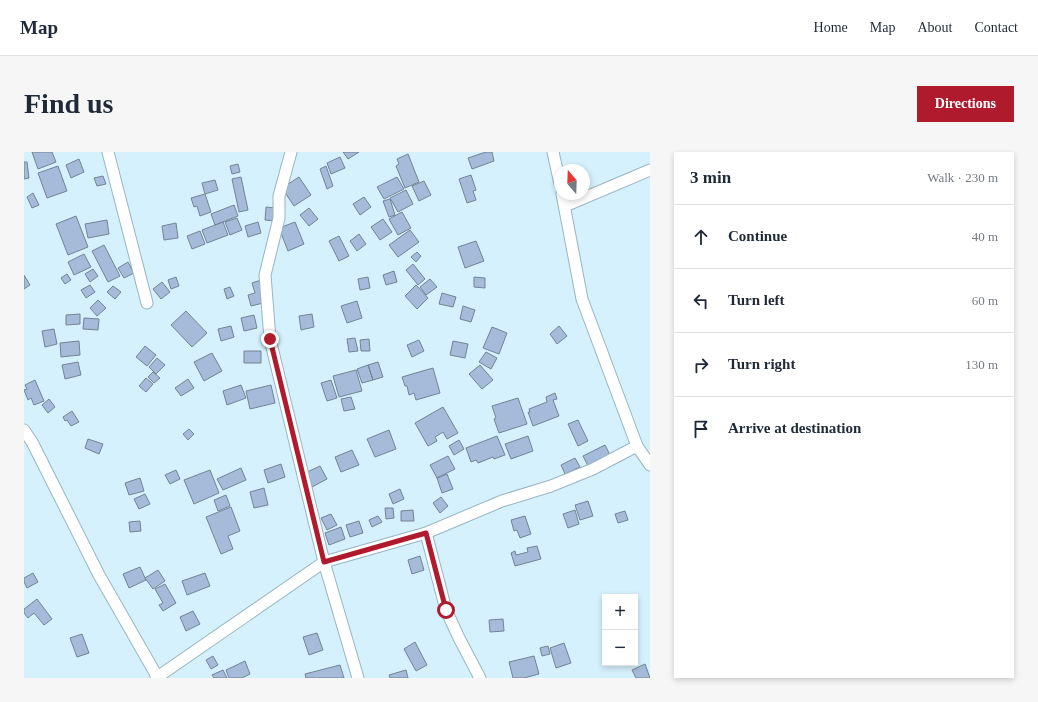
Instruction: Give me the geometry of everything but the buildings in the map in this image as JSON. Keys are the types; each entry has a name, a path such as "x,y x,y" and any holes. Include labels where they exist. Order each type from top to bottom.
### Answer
{"street":[{"path":"108,152 148,303"},
{"path":"291,152 279,196 279,218 265,275 270,339 324,562 358,678"},
{"path":"553,152 556,164"},
{"path":"565,206 650,170"},
{"path":"564,200 582,299 637,446 650,465"},
{"path":"24,430 32,442 99,575 157,678 324,562 426,533 502,501 551,486 593,468 637,446"},
{"path":"426,533 446,610 480,678"}],"route":[{"path":"270,339 324,562 426,533 446,610"}]}
